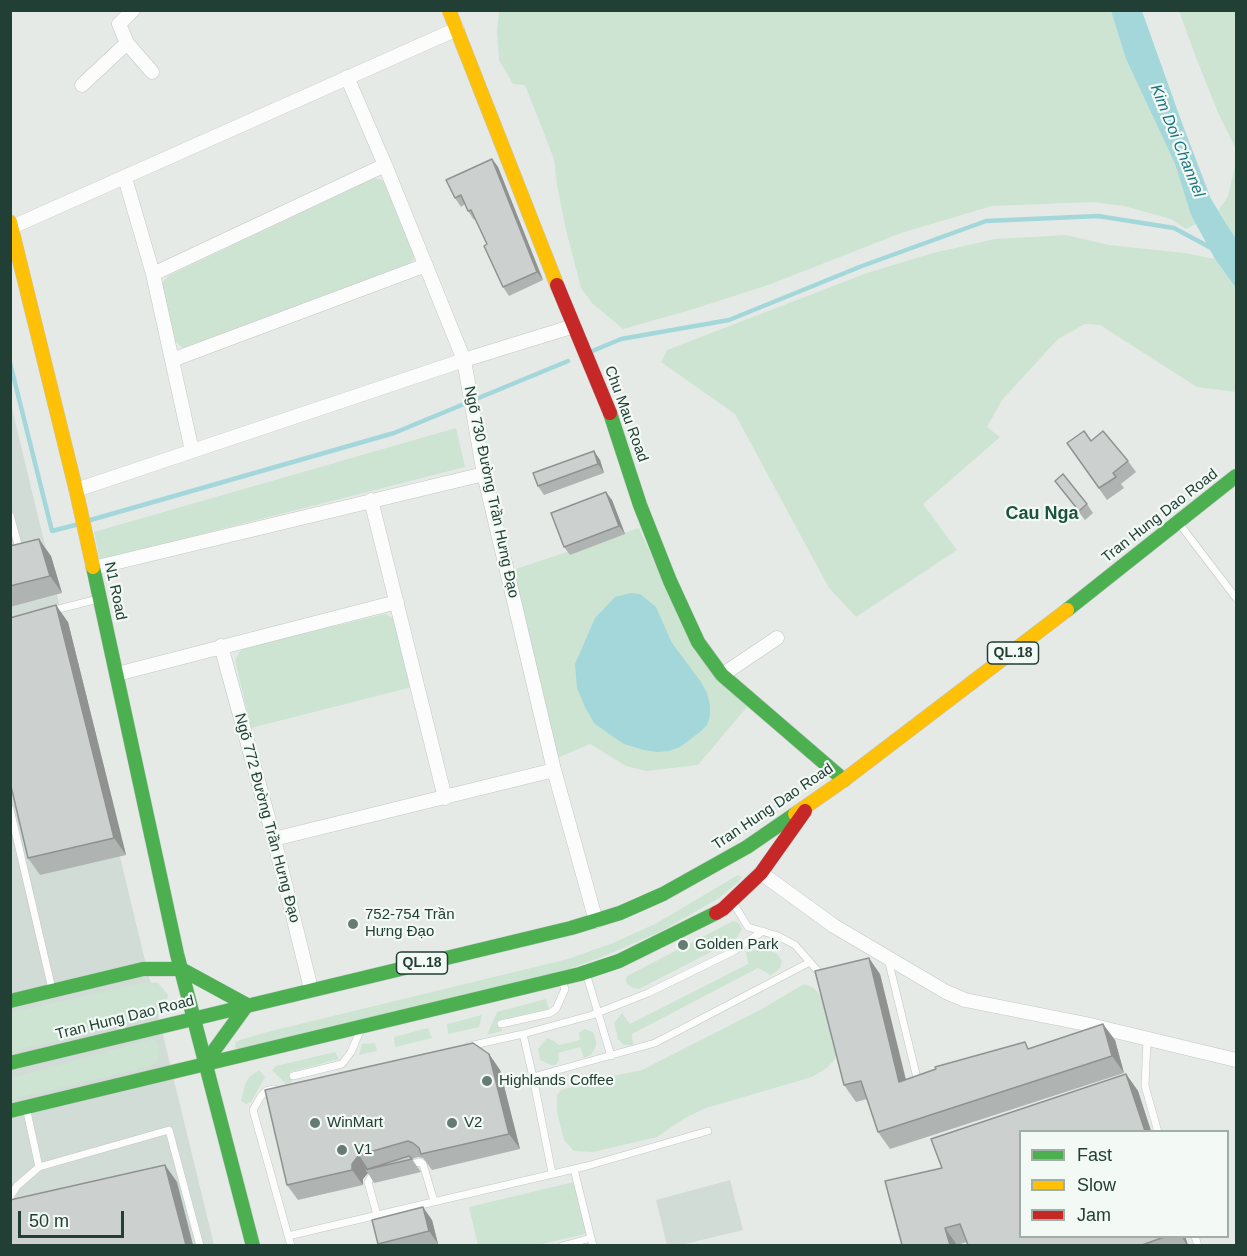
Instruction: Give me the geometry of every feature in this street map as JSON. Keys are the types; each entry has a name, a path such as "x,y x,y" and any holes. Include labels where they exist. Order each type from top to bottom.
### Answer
{"main road":[{"name":"Chu Mau Road","path":"449,10 533,226 612,418 640,505 670,581 698,642 722,675 844,780"},
{"name":"N1 Road","path":"11,225 76,490 181,969 253,1245"},
{"name":"Tran Hung Dao Road","path":"10,1063 596,921 620,913 687,882 747,847 844,780 1042,630 1236,476"},
{"path":"10,1111 586,973 670,938 723,909 761,873 811,804"},
{"name":"Tran Hung Dao Road","path":"10,1001 143,969 181,969 247,1005"},
{"path":"205,1063 247,1005"}],"street":[{"path":"133,10 119,24 127,43 152,72"},
{"path":"11,225 125,178 346,77 458,29"},
{"path":"82,85 127,43"},
{"name":"Ngõ 730 Đường Trần Hưng Đạo","path":"346,77 385,165 465,367 484,474 554,770 596,921"},
{"path":"153,273 385,165"},
{"path":"125,178 153,273 192,451"},
{"path":"172,360 426,265"},
{"path":"76,490 192,451 465,367 574,326"},
{"path":"93,568 484,474"},
{"path":"371,500 445,798"},
{"path":"117,674 397,602"},
{"path":"722,675 777,638"},
{"name":"Ngõ 772 Đường Trần Hưng Đạo","path":"221,646 311,989"},
{"path":"273,839 554,770"},
{"path":"761,873 834,926 946,992 965,1000 1086,1024 1236,1060"}],"lane":[{"path":"10,515 19,548 10,550"},
{"path":"1178,521 1236,598"},
{"path":"41,613 100,598"},
{"path":"10,809 52,991"},
{"path":"731,901 748,927 778,936 795,945 823,977"},
{"path":"456,1049 523,1034 598,1012 671,982 732,952 763,931"},
{"path":"888,959 919,1088"},
{"path":"533,1077 655,1043 810,962"},
{"path":"586,973 611,1056"},
{"path":"501,1024 550,1013 556,1009 565,989 561,979"},
{"path":"293,1076 342,1064 362,1027"},
{"path":"523,1034 552,1173"},
{"path":"1146,1040 1145,1086 1158,1130"},
{"path":"280,1088 266,1091 253,1110 291,1245"},
{"path":"26,1107 39,1167"},
{"path":"10,1197 17,1186 39,1167 170,1130 200,1245"},
{"path":"288,1236 574,1169 708,1131"},
{"path":"397,1168 420,1162 423,1164 434,1201"},
{"path":"562,1245 592,1242 574,1169"},
{"path":"377,1215 368,1182 372,1176 386,1171"}],"shaded area":[{"path":"10,400 155,1002 214,1245 11,1245"},
{"path":"730,1180 743,1230 681,1245 667,1245 656,1200"}],"green space":[{"path":"499,11 1111,11 1126,59 1175,164 1196,224 1186,229 1171,219 1124,206 1093,202 992,206 901,233 771,284 623,329 592,303 581,288 566,230 554,159 525,85 513,84 499,60 497,32"},
{"path":"1179,11 1236,11 1236,149 1219,115"},
{"path":"1236,162 1236,239 1219,210 1228,196"},
{"path":"374,178 387,183 417,252 411,264 406,268 183,348 175,342 159,287 168,276"},
{"path":"1066,235 1109,245 1185,253 1215,259 1236,288 1236,392 1197,387 1100,325 1085,324 1058,339 1002,400 987,427 1000,437 923,504 957,550 856,617 829,588 735,414 661,362 667,350 867,273 933,253 995,239"},
{"path":"456,428 465,467 100,560 94,532"},
{"path":"639,528 663,581 747,707 698,765 646,771 626,766 590,744 555,759 513,570"},
{"path":"385,614 395,619 412,687 251,728 235,660 242,648"},
{"path":"738,875 742,877 719,898 662,931 558,973 239,1050 235,1047 236,1042 240,1040 267,1032 568,959 613,943 655,924"},
{"path":"733,921 739,923 742,929 736,939 639,989 627,984 627,976"},
{"path":"765,948 777,954 782,961 780,968 771,975 758,968 632,1034 633,1045 624,1045 618,1039 614,1023 622,1013 630,1024 748,964 746,952"},
{"path":"147,982 158,983 168,995 165,1008 154,1018 11,1051 10,1013"},
{"path":"804,984 814,988 823,999 840,1044 835,1059 827,1068 812,1077 706,1108 685,1118 657,1137 593,1152 574,1151 564,1140 557,1112 557,1095 561,1090 642,1070 760,1010"},
{"path":"546,999 549,1009 500,1020 502,1031 487,1035 497,1012"},
{"path":"482,1015 479,1027 448,1034 447,1024"},
{"path":"428,1028 432,1038 395,1047 394,1037"},
{"path":"584,1029 593,1032 596,1040 596,1046 591,1055 584,1058 580,1047 558,1053 559,1059 556,1065 540,1060 538,1049 547,1038 559,1045 580,1040 579,1033"},
{"path":"153,1039 158,1044 160,1052 157,1061 151,1066 11,1099 11,1078"},
{"path":"375,1043 377,1051 359,1055 362,1044"},
{"path":"335,1052 339,1059 290,1072 292,1082 286,1084 272,1070 276,1066"},
{"path":"259,1070 265,1077 251,1102 246,1104 241,1101 245,1084 249,1077"},
{"path":"578,1181 590,1233 537,1245 478,1245 469,1207"}],"water":[{"name":"Kim Doi Channel","path":"1111,11 1142,11 1211,199 1236,239 1236,288 1215,259 1191,215 1175,164 1126,59"},
{"path":"631,593 640,594 656,607 672,643 701,682 710,705 707,725 680,747 669,751 644,750 624,744 609,734 594,723 577,688 575,664 595,618 615,597"}],"building":[{"path":"492,159 537,272 503,287 484,246 487,244 471,210 468,211 461,195 455,198 446,180"},
{"path":"1084,431 1091,441 1103,431 1128,461 1113,473 1116,477 1099,488 1067,443"},
{"path":"594,451 598,464 538,486 533,473"},
{"path":"1063,474 1087,504 1079,511 1055,481"},
{"path":"606,492 619,526 564,547 551,513"},
{"path":"39,539 50,576 10,586 10,546"},
{"path":"56,605 114,838 28,858 10,782 10,618"},
{"path":"869,958 899,1082 936,1069 935,1067 1025,1042 1028,1049 1103,1024 1112,1056 878,1132 861,1081 844,1085 815,971"},
{"path":"473,1043 489,1054 509,1134 421,1154 419,1148 408,1141 359,1155 352,1164 352,1170 287,1185 265,1090"},
{"path":"1126,1074 1145,1130 1019,1130 1019,1238 1161,1238 1142,1245 968,1245 960,1224 945,1228 950,1245 902,1245 885,1181 942,1168 931,1139"},
{"path":"409,1156 412,1159 365,1170"},
{"path":"165,1165 186,1245 10,1245 10,1200"},
{"path":"423,1207 429,1231 378,1244 372,1220"}],"waterway":[{"path":"590,352 621,339 729,320 862,266 986,221 1098,216 1174,228 1213,249"},
{"path":"87,521 394,433 568,361"},
{"path":"10,363 52,531 79,524"}],"traffic: fast":[{"path":"610,413 640,505 670,581 698,642 722,675 844,780"},
{"path":"1067,610 1236,476"},
{"path":"93,567 177,954 253,1246"},
{"path":"10,1063 571,928 620,913 663,894 747,847 795,814"},
{"path":"10,1111 580,974 619,961 716,913"},
{"path":"10,1001 143,969 181,969 247,1005"},
{"path":"205,1063 247,1005"}],"traffic: slow":[{"path":"449,10 557,285"},
{"path":"10,222 93,567"},
{"path":"795,814 844,780 1067,610"}],"traffic: jam":[{"path":"557,285 610,413"},
{"path":"716,913 761,873 805,811"}],"place":[{"name":"752-754 Trần Hưng Đạo","path":"353,924"},
{"name":"Golden Park","path":"683,945"},
{"name":"Highlands Coffee","path":"487,1081"},
{"name":"WinMart","path":"315,1123"},
{"name":"V2","path":"452,1123"},
{"name":"V1","path":"342,1150"}],"district":[{"name":"Cau Nga","path":"1042,514"}]}
